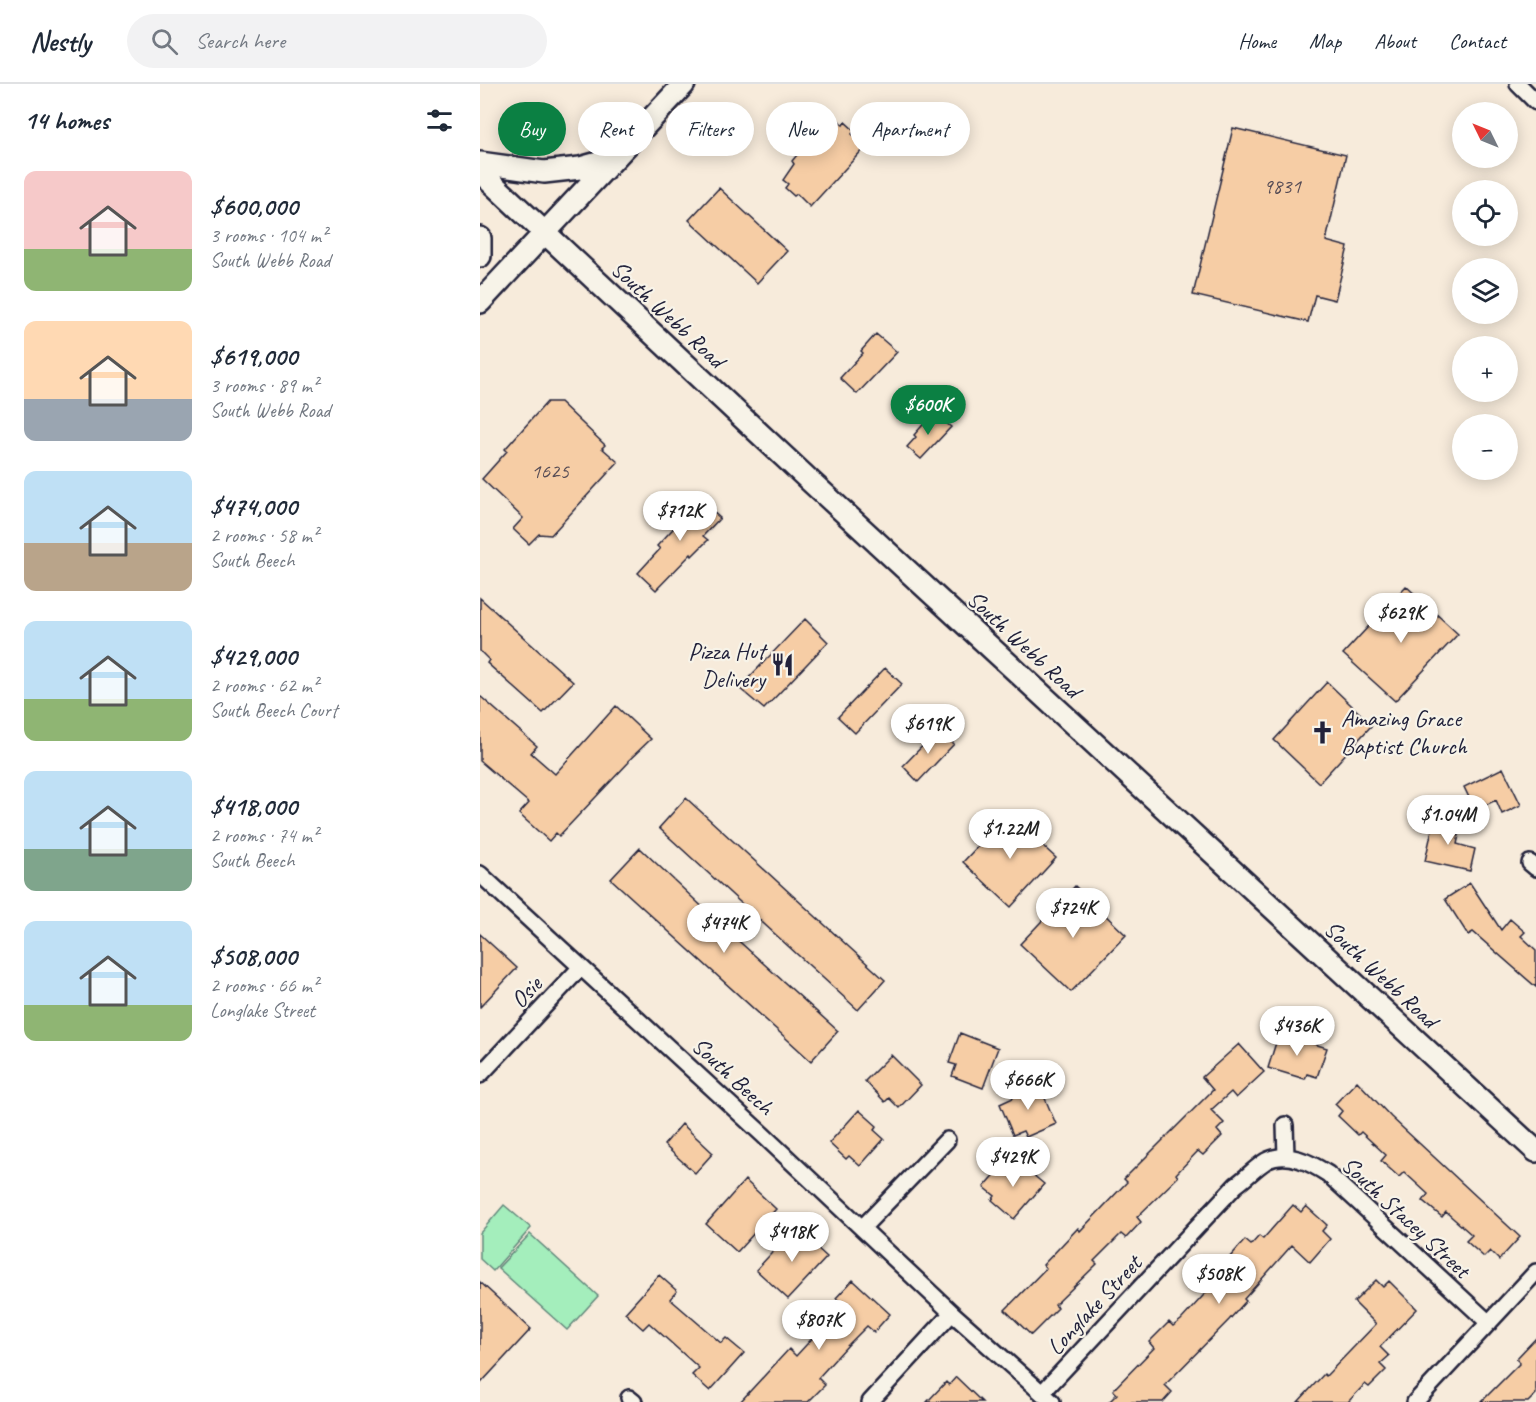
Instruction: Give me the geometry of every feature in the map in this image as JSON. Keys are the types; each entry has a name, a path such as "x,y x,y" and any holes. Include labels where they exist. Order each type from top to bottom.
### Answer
{"main road":[{"path":"480,302 684,84"},
{"path":"480,163 544,172 580,168 613,159"},
{"name":"South Webb Road","path":"480,172 799,471 1536,1151"},
{"path":"480,238 480,256"}],"street":[{"path":"1518,84 1536,102"},
{"name":"South Beech","path":"480,874 952,1313 1047,1398"},
{"name":"Osie","path":"480,1075 581,967"},
{"path":"1285,1125 1286,1156"},
{"path":"862,1228 947,1140"},
{"name":"South Stacey Street","path":"1286,1156 1312,1163 1328,1174 1489,1323"},
{"name":"Longlake Street","path":"1047,1398 1236,1185 1266,1161 1286,1156"},
{"path":"1415,1402 1536,1272"},
{"path":"870,1402 952,1313"}],"green space":[{"path":"504,1205 531,1228 493,1271 480,1259 480,1233"},
{"path":"530,1234 598,1296 567,1330 498,1268"}],"building":[{"path":"838,120 843,125 845,122 850,126 850,156 857,156 810,207 797,194 794,196 785,188 788,184 783,180 794,164 792,161 796,156 838,156"},
{"path":"1233,128 1346,155 1326,241 1348,247 1335,300 1315,295 1308,322 1193,295"},
{"path":"719,188 787,251 757,283 689,220"},
{"path":"876,334 897,352 857,394 840,378 863,353 861,351"},
{"path":"547,402 560,402 605,445 602,448 618,462 551,535 539,534 529,544 513,529 523,518 482,479"},
{"path":"936,415 951,427 921,459 907,447 928,419 930,421"},
{"path":"694,495 720,518 703,536 708,540 656,590 638,573 660,549 657,546 684,517 679,512"},
{"path":"1406,586 1458,634 1395,701 1343,654"},
{"path":"480,598 573,682 543,713 487,663 489,660 480,651"},
{"name":"Pizza Hut Delivery","path":"805,619 828,642 764,709 739,688"},
{"path":"885,668 902,684 855,733 838,717"},
{"name":"Amazing Grace Baptist Church","path":"1327,682 1372,725 1319,783 1274,740"},
{"path":"480,696 537,746 531,753 555,774 616,706 651,739 559,836 556,833 549,841 519,814 529,803 480,761"},
{"path":"939,729 954,744 918,782 903,766"},
{"path":"1503,768 1521,805 1502,814 1496,800 1475,810 1464,787"},
{"path":"686,798 885,980 858,1010 659,828"},
{"path":"1008,814 1056,858 1011,907 963,862"},
{"path":"1435,816 1462,822 1457,844 1475,849 1470,871 1425,861"},
{"path":"640,848 838,1031 811,1061 611,879"},
{"path":"1470,883 1501,930 1510,919 1525,932 1521,936 1536,950 1536,987 1473,932 1468,935 1445,899"},
{"path":"1075,886 1126,935 1071,992 1020,944"},
{"path":"480,934 517,968 480,1007"},
{"path":"960,1033 998,1048 983,1088 952,1076 956,1065 949,1063"},
{"path":"1279,1033 1327,1048 1317,1077 1307,1074 1305,1079 1268,1068"},
{"path":"1239,1044 1264,1072 1236,1098 1231,1092 1211,1110 1224,1123 1217,1130 1222,1136 1203,1155 1198,1151 1176,1174 1178,1177 1137,1217 1141,1222 1126,1238 1121,1234 1094,1261 1097,1264 1055,1305 1058,1308 1031,1335 1005,1310 1046,1268 1043,1265 1078,1228 1080,1231 1127,1182 1124,1179 1213,1090 1202,1077"},
{"path":"891,1055 921,1085 899,1108 889,1098 885,1102 865,1081"},
{"path":"1357,1081 1391,1117 1520,1237 1499,1260 1490,1251 1484,1257 1466,1241 1472,1235 1446,1212 1442,1217 1423,1201 1428,1194 1404,1172 1399,1177 1381,1161 1386,1155 1361,1132 1358,1135 1338,1116 1342,1111 1335,1104"},
{"path":"1038,1082 1056,1124 1026,1137 1023,1131 1013,1135 1000,1104 1013,1098 1011,1094"},
{"path":"859,1110 877,1126 874,1130 884,1139 860,1166 849,1156 846,1159 829,1143"},
{"path":"682,1124 713,1153 695,1173 664,1145"},
{"path":"1006,1162 1015,1169 1020,1164 1044,1184 1014,1219 992,1200 995,1196 984,1187"},
{"path":"745,1180 776,1209 737,1252 706,1224"},
{"path":"1293,1205 1301,1212 1306,1206 1327,1225 1322,1231 1330,1239 1310,1262 1292,1245 1244,1299 1246,1301 1229,1320 1165,1385 1172,1392 1163,1402 1109,1402 1117,1394 1113,1390 1154,1348 1149,1342 1169,1322 1173,1326 1181,1320 1234,1262 1229,1258 1245,1240 1251,1245 1259,1236 1263,1239"},
{"path":"795,1228 827,1257 788,1299 756,1270"},
{"path":"659,1275 677,1291 670,1299 721,1343 726,1338 744,1353 710,1391 692,1375 699,1368 649,1323 643,1329 625,1313"},
{"path":"853,1280 890,1314 874,1332 867,1326 848,1345 818,1378 825,1385 808,1402 740,1402 789,1349 796,1356 843,1305 836,1298"},
{"path":"1376,1280 1383,1287 1389,1281 1417,1309 1380,1347 1389,1356 1380,1364 1386,1370 1369,1387 1365,1384 1348,1402 1298,1402 1376,1324 1354,1302"},
{"path":"480,1282 531,1329 480,1384"},
{"path":"1536,1338 1536,1394 1528,1402 1481,1402 1520,1363 1516,1359"},
{"path":"956,1377 982,1402 927,1402 946,1382 949,1385"}],"place":[{"name":"Pizza Hut Delivery","path":"783,665"},
{"name":"Amazing Grace Baptist Church","path":"1323,732"}]}
